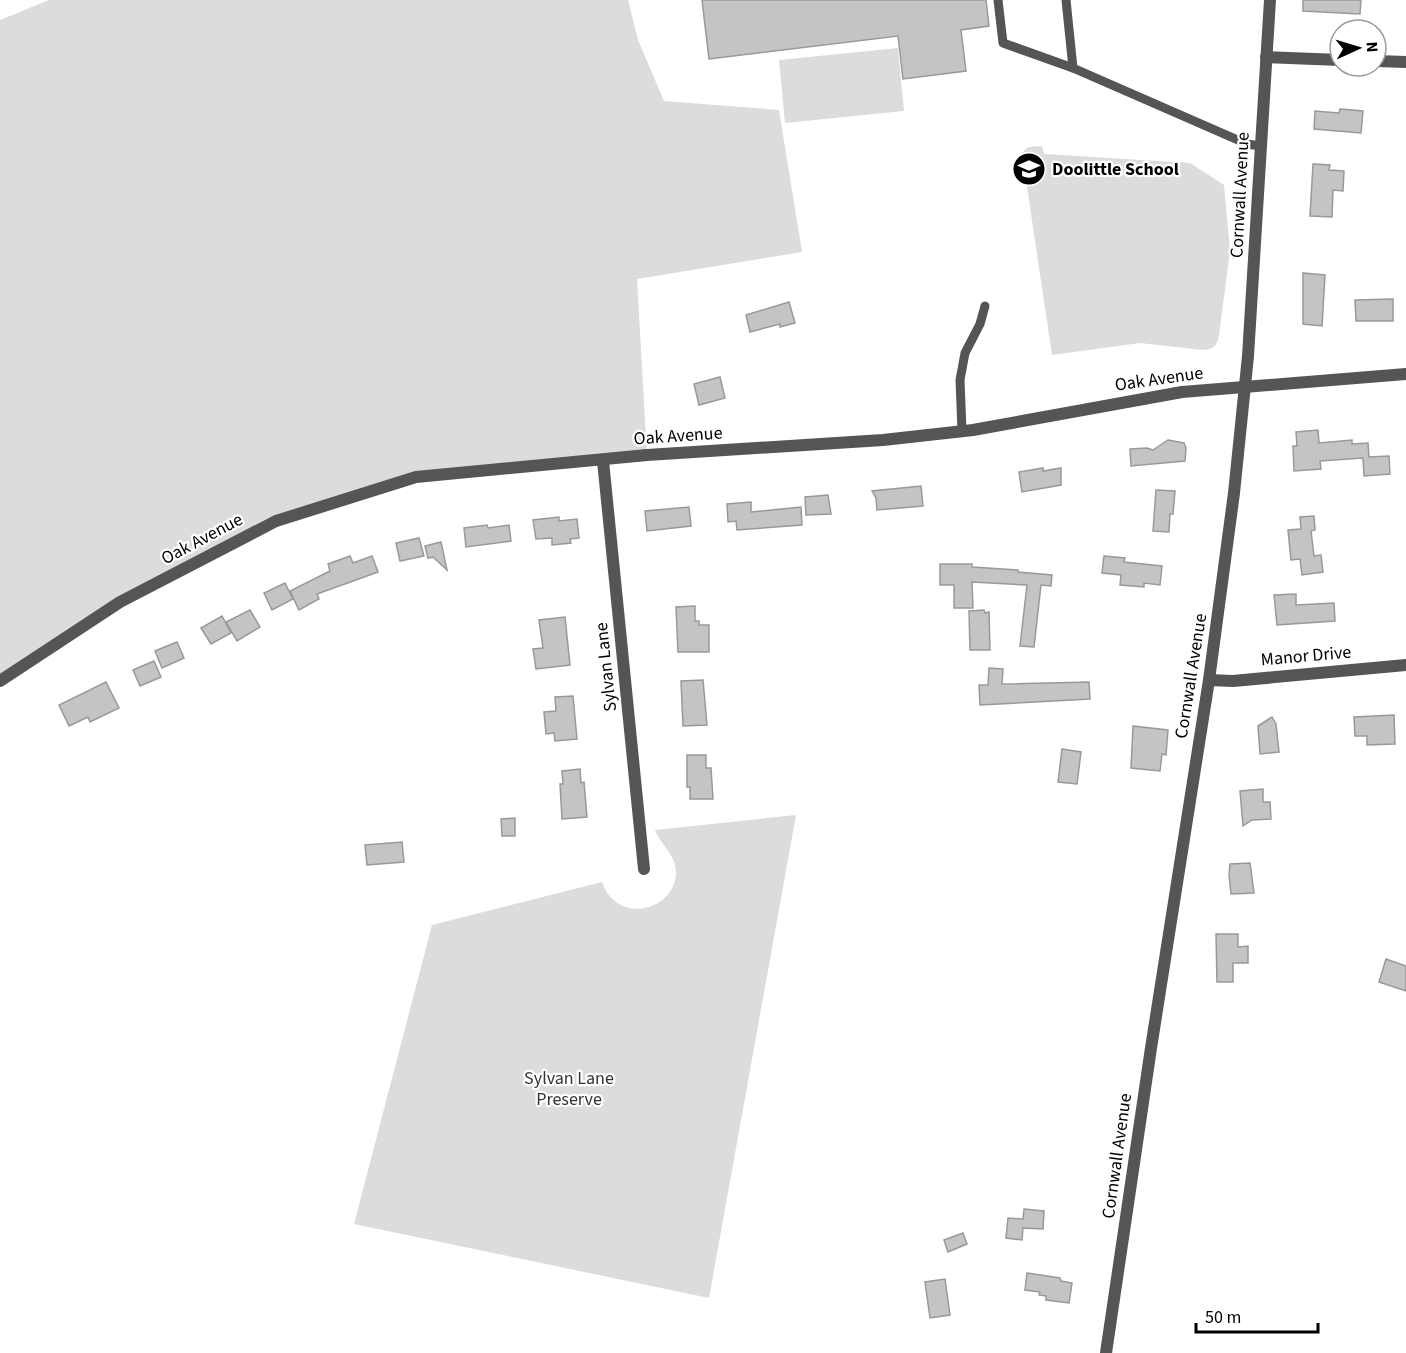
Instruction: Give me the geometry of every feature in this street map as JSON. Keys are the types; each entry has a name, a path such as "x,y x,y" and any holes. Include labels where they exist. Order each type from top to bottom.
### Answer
{"street":[{"name":"Cornwall Avenue","path":"1106,1353 1209,680 1234,493 1245,386 1270,0"},
{"path":"1266,57 1328,60"},
{"path":"1388,62 1406,62"},
{"name":"Oak Avenue","path":"0,681 120,602 276,520 416,477 603,461 647,455 883,440 962,431 1182,392 1406,374"},
{"name":"Sylvan Lane","path":"603,461 644,869"},
{"name":"Manor Drive","path":"1209,680 1233,681 1406,664"}],"lane":[{"path":"998,0 1003,42 1073,68 1247,144 1261,146"},
{"path":"1066,0 1073,68"},
{"path":"962,431 960,380 965,353 980,324 985,306"}],"green space":[{"path":"49,0 628,0 638,40 664,101 779,110 802,252 637,279 647,455 416,477 276,521 120,602 0,681 0,20"},
{"path":"898,48 904,111 785,123 779,60"},
{"path":"1042,146 1044,154 1190,163 1224,185 1230,251 1219,335 1214,346 1203,350 1140,343 1052,355 1022,153 1028,147"},
{"name":"Sylvan Lane Preserve","path":"796,815 709,1298 354,1224 432,925 602,882 615,901 634,909 645,908 663,899 675,882 675,865 655,830"}],"building":[{"path":"702,0 986,0 989,26 961,30 966,71 903,79 898,36 709,59"},
{"path":"1303,0 1361,0 1360,14 1303,11"},
{"path":"1340,109 1363,111 1361,133 1314,129 1315,111 1339,113"},
{"path":"1313,164 1330,165 1329,170 1344,171 1343,191 1333,190 1332,217 1310,216"},
{"path":"1303,273 1325,275 1322,326 1303,324"},
{"path":"1393,299 1393,321 1356,321 1355,300"},
{"path":"789,302 795,323 780,327 780,324 750,332 746,315"},
{"path":"720,377 725,398 699,405 694,384"},
{"path":"1318,430 1319,443 1352,440 1352,444 1368,443 1369,457 1389,456 1390,474 1364,476 1363,458 1320,461 1321,469 1294,471 1293,446 1297,446 1296,432"},
{"path":"1168,440 1184,443 1185,461 1131,466 1130,449 1153,450"},
{"path":"1043,468 1043,471 1061,468 1061,485 1022,492 1019,472"},
{"path":"921,486 923,506 877,510 876,498 872,491"},
{"path":"1156,490 1175,491 1169,532 1153,531"},
{"path":"828,495 831,514 806,515 805,497"},
{"path":"751,502 751,512 801,507 802,525 737,530 736,521 728,522 727,504"},
{"path":"689,507 691,526 647,531 645,511"},
{"path":"1314,516 1315,530 1311,531 1314,556 1321,555 1323,572 1302,575 1300,559 1291,560 1288,530 1301,529 1300,517"},
{"path":"559,517 559,521 577,519 579,538 570,539 571,543 552,545 552,538 536,539 533,520"},
{"path":"487,525 488,528 509,525 511,541 466,547 464,528"},
{"path":"419,538 424,556 400,561 396,543"},
{"path":"441,542 447,570 433,557 428,558 425,546"},
{"path":"350,556 353,563 372,556 378,572 317,594 319,599 299,610 290,591 330,571 328,564"},
{"path":"1104,556 1125,558 1124,562 1162,566 1160,585 1144,583 1144,587 1120,585 1121,575 1102,573"},
{"path":"940,564 972,564 972,567 1052,575 1051,586 1041,585 1034,647 1020,646 1027,585 972,582 973,608 954,608 954,585 940,585"},
{"path":"285,583 293,599 272,610 264,593"},
{"path":"1296,594 1296,605 1334,603 1335,621 1277,625 1274,595"},
{"path":"695,606 695,621 699,621 699,625 709,625 709,652 678,652 676,607"},
{"path":"250,610 260,627 237,641 226,622"},
{"path":"984,610 985,613 989,612 990,650 970,650 969,611"},
{"path":"222,616 231,633 211,644 201,628"},
{"path":"565,617 570,665 536,669 533,649 543,648 539,620"},
{"path":"177,642 184,658 162,668 155,651"},
{"path":"154,661 161,677 140,686 133,670"},
{"path":"989,668 1003,669 1002,684 1089,682 1090,699 980,705 979,685 988,685"},
{"path":"703,680 707,725 683,726 681,681"},
{"path":"106,682 119,708 90,722 88,717 69,726 59,705"},
{"path":"573,696 577,739 555,741 554,733 546,734 544,712 556,711 555,697"},
{"path":"1394,715 1395,744 1367,745 1367,736 1355,736 1354,717"},
{"path":"1272,717 1276,724 1279,752 1260,754 1258,726"},
{"path":"1133,726 1168,730 1166,755 1162,754 1160,771 1131,768"},
{"path":"1062,749 1081,752 1077,784 1058,782"},
{"path":"687,755 706,755 706,768 711,768 713,799 690,799 690,787 687,787"},
{"path":"580,769 581,783 584,782 587,817 562,819 560,784 563,784 562,771"},
{"path":"1263,789 1263,802 1270,802 1271,819 1252,820 1243,826 1240,791"},
{"path":"515,818 515,836 502,836 501,819"},
{"path":"402,842 404,862 367,865 365,845"},
{"path":"1250,863 1254,893 1231,894 1230,864"},
{"path":"1216,934 1238,934 1238,947 1248,946 1248,963 1233,963 1233,982 1217,982"},
{"path":"1386,959 1406,966 1406,991 1379,982"},
{"path":"1024,1209 1044,1211 1043,1229 1023,1228 1022,1240 1006,1238 1008,1218 1023,1219"},
{"path":"963,1233 967,1244 948,1252 944,1240"},
{"path":"1027,1273 1060,1278 1061,1281 1072,1283 1069,1303 1046,1300 1046,1296 1039,1295 1040,1292 1025,1290"},
{"path":"945,1279 950,1315 930,1318 925,1282"}],"place":[{"name":"Doolittle School","path":"1029,169"}]}
